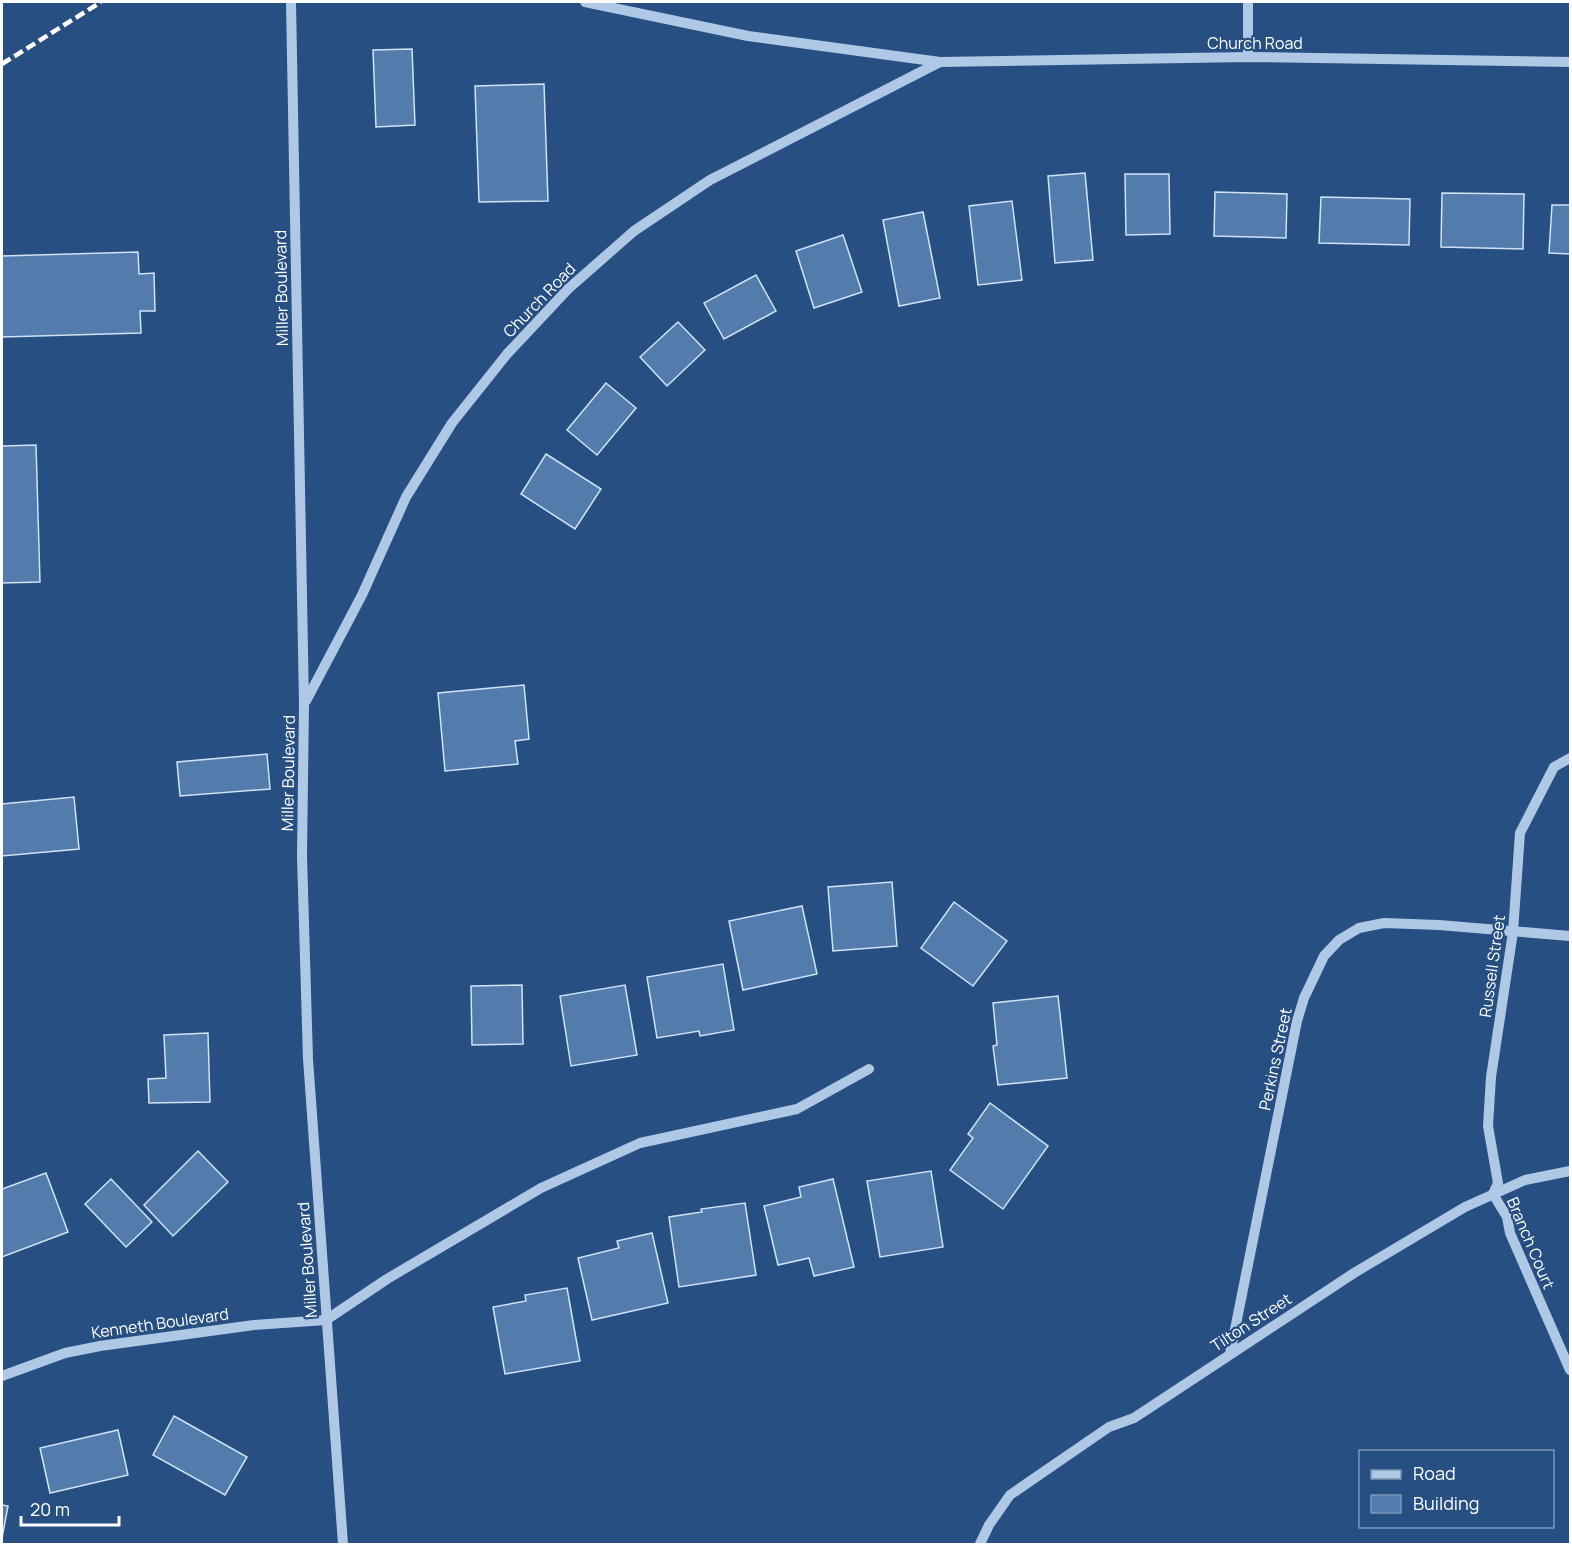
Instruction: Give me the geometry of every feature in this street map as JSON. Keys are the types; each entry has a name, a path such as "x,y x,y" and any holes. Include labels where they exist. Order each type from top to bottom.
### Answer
{"street":[{"name":"Miller Boulevard","path":"291,2 304,704 302,856 308,1059 343,1545"},
{"name":"Church Road","path":"585,2 748,36 940,62 1248,57 1570,62"},
{"path":"1248,2 1248,57"},
{"name":"Church Road","path":"304,704 362,595 406,496 452,423 507,354 568,289 634,231 710,180 940,62"},
{"name":"Russell Street","path":"1493,1194 1497,1183 1488,1126 1491,1077 1513,932 1520,833 1554,767 1570,758"},
{"name":"Perkins Street","path":"1230,1353 1297,1022 1304,998 1324,956 1339,940 1359,928 1384,923 1439,925 1570,936"},
{"path":"326,1320 387,1279 551,1184 640,1143 797,1109 869,1069"},
{"name":"Tilton Street","path":"980,1545 989,1525 1010,1495 1109,1427 1134,1418 1354,1273 1465,1207 1525,1180 1570,1171"},
{"name":"Branch Court","path":"1493,1194 1507,1217 1510,1233 1570,1370"},
{"name":"Kenneth Boulevard","path":"2,1376 64,1353 100,1346 254,1324 326,1320"}],"building":[{"path":"412,49 415,125 376,127 373,50"},
{"path":"544,84 548,201 479,202 475,86"},
{"path":"1085,173 1093,260 1055,263 1048,176"},
{"path":"1125,174 1169,174 1170,234 1126,235"},
{"path":"1215,192 1287,194 1286,238 1214,236"},
{"path":"1442,193 1524,194 1523,249 1441,247"},
{"path":"1321,197 1410,199 1409,245 1319,243"},
{"path":"1012,201 1022,280 978,285 969,206"},
{"path":"1552,205 1570,205 1570,254 1549,253"},
{"path":"923,212 940,298 899,306 883,220"},
{"path":"843,235 862,292 814,308 796,251"},
{"path":"138,252 139,274 154,273 155,311 140,311 141,333 2,337 2,256"},
{"path":"756,275 776,311 724,339 704,303"},
{"path":"678,322 705,350 667,386 640,357"},
{"path":"606,383 636,408 597,455 567,430"},
{"path":"36,445 40,582 2,583 2,446"},
{"path":"546,454 601,489 575,529 521,494"},
{"path":"524,685 529,739 515,741 518,764 445,771 438,693"},
{"path":"267,754 270,789 180,796 177,762"},
{"path":"74,797 79,849 2,856 2,804"},
{"path":"892,882 897,946 833,951 828,887"},
{"path":"954,902 1007,941 973,986 921,948"},
{"path":"802,906 817,974 743,990 729,921"},
{"path":"723,964 734,1030 700,1036 699,1031 657,1038 647,977"},
{"path":"522,985 523,1044 472,1045 471,986"},
{"path":"625,985 637,1055 571,1066 560,996"},
{"path":"1058,996 1067,1078 998,1085 993,1046 997,1045 993,1003"},
{"path":"208,1033 210,1102 149,1103 148,1079 166,1078 164,1035"},
{"path":"990,1103 1048,1146 1003,1209 950,1170 973,1138 968,1134"},
{"path":"198,1151 228,1182 173,1236 144,1205"},
{"path":"931,1171 943,1247 880,1257 867,1181"},
{"path":"46,1173 68,1232 2,1257 2,1189"},
{"path":"111,1179 152,1222 126,1247 85,1204"},
{"path":"833,1179 854,1267 814,1276 809,1258 778,1265 764,1206 801,1197 799,1187"},
{"path":"745,1203 756,1275 679,1287 669,1217 702,1212 701,1209"},
{"path":"652,1233 668,1303 592,1320 578,1258 619,1248 617,1241"},
{"path":"567,1288 580,1361 505,1374 493,1307 526,1301 525,1295"},
{"path":"174,1416 247,1457 225,1495 153,1455"},
{"path":"118,1430 128,1475 50,1493 40,1448"},
{"path":"2,1505 8,1506 2,1538"}],"railway":[{"path":"2,64 101,2"}]}
